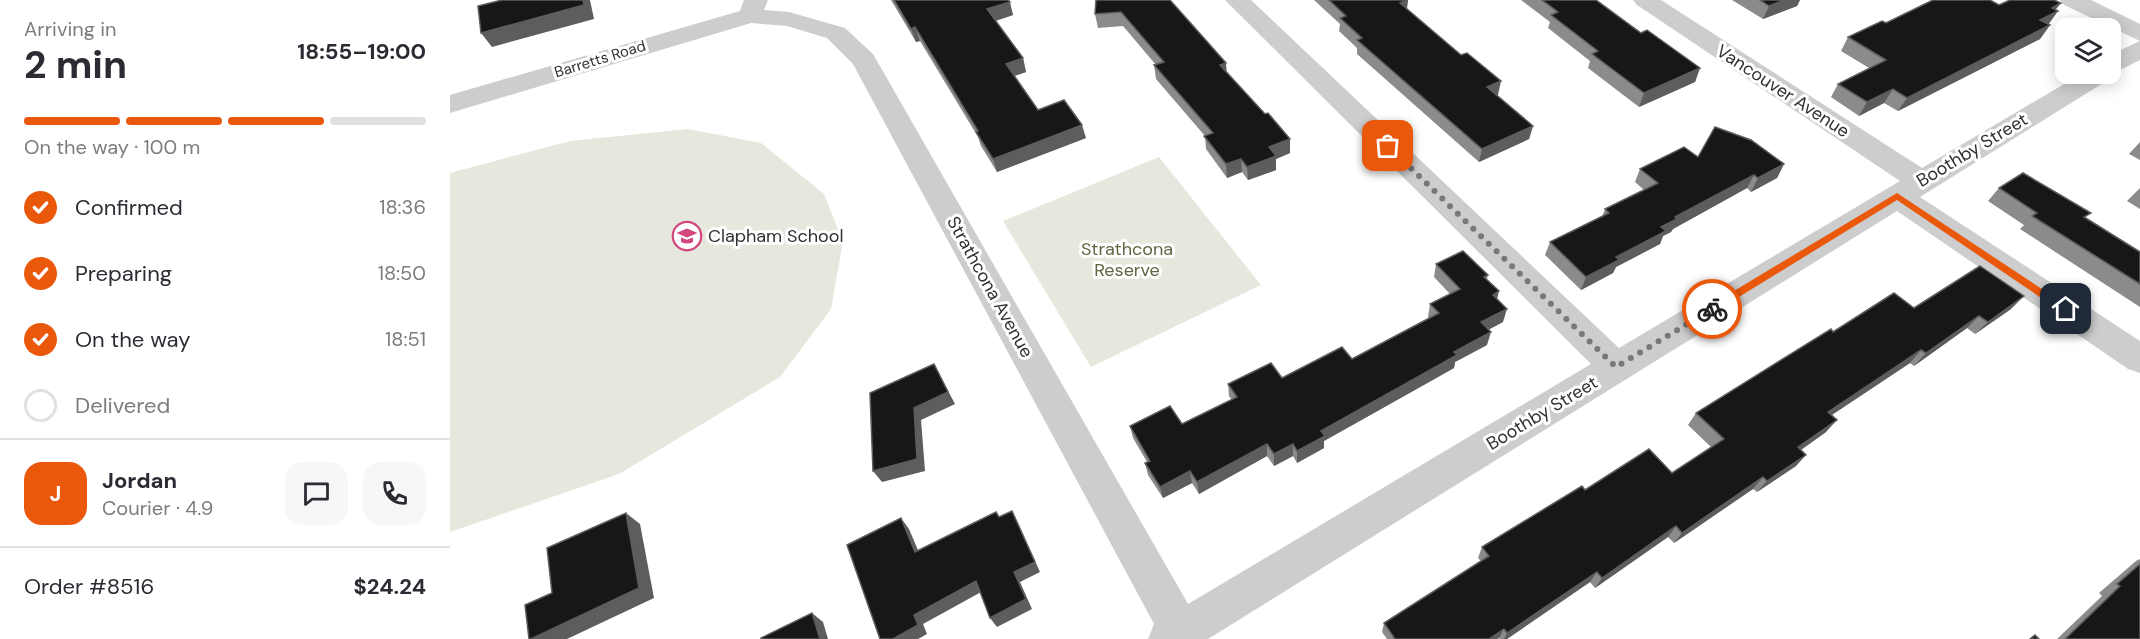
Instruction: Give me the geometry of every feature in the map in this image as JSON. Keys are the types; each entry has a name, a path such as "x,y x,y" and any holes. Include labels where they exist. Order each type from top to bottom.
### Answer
{"street":[{"path":"1237,0 1616,367"},
{"name":"Vancouver Avenue","path":"1645,0 1909,189 2140,359"},
{"path":"2072,0 2140,34"},
{"name":"Barretts Road","path":"450,104 753,8"},
{"name":"Strathcona Avenue","path":"753,8 836,33 864,60 1179,637"},
{"path":"2121,60 2140,49"},
{"name":"Boothby Street","path":"1179,637 1616,367 2082,84"}],"green space":[{"path":"688,129 761,143 824,194 843,242 831,309 780,377 619,474 450,532 450,173 570,141"},
{"name":"Strathcona Reserve","path":"1159,157 1261,285 1091,367 1003,221"}],"building":[{"path":"502,0 583,0 584,5 481,33 478,6"},
{"path":"894,0 1008,0 1010,2 987,9 1023,58 1006,64 1038,110 1064,100 1082,125 993,159 915,27 911,29"},
{"path":"1096,0 1170,0 1226,63 1220,65 1265,114 1268,113 1290,139 1269,147 1276,156 1247,167 1241,159 1226,164 1204,136 1213,133 1154,65 1164,62 1121,12 1095,14"},
{"path":"1329,0 1407,0 1400,3 1461,55 1467,53 1501,81 1487,87 1533,126 1482,149 1357,40 1362,38 1340,18 1346,16"},
{"path":"1542,0 1596,0 1641,33 1647,30 1700,68 1644,93 1592,54 1598,51 1551,15 1558,12"},
{"path":"1760,0 1784,0 1769,6"},
{"path":"1933,0 1990,0 1999,5 2010,0 2054,0 2061,3 2052,8 2058,11 2040,20 2050,25 1907,98 1893,89 1867,102 1838,84 1886,60 1848,37 1882,21 1886,23"},
{"path":"1715,127 1751,140 1784,164 1758,178 1754,175 1675,217 1677,219 1661,227 1666,231 1616,257 1619,260 1586,277 1550,242 1609,213 1605,209 1658,183 1640,169 1684,147 1698,157"},
{"path":"2023,173 2091,213 2084,217 2140,252 2140,284 2032,216 2037,213 1999,188"},
{"path":"1463,251 1488,275 1484,277 1499,291 1493,295 1507,309 1481,322 1491,332 1454,352 1457,355 1321,431 1325,436 1297,451 1293,444 1274,454 1267,444 1197,482 1190,471 1160,487 1145,463 1150,461 1130,426 1170,406 1182,424 1237,397 1228,384 1271,363 1282,378 1342,347 1352,359 1439,313 1430,304 1460,289 1436,264"},
{"path":"1980,266 2024,296 1988,322 1979,316 1926,353 1921,350 1828,412 1837,420 1798,447 1806,455 1767,481 1763,477 1682,533 1676,526 1602,578 1597,572 1507,633 1504,629 1489,639 1395,639 1384,623 1489,556 1482,547 1582,486 1585,490 1649,449 1672,473 1724,439 1696,413 1831,329 1833,332 1894,293 1914,308"},
{"path":"934,364 948,392 914,408 917,459 873,471 870,393"},
{"path":"1012,511 1035,562 1014,572 1026,599 990,618 976,581 914,615 918,625 893,639 880,639 847,545 901,518 915,552 996,512 999,517"},
{"path":"626,513 639,588 529,639 525,605 552,593 547,548"},
{"path":"2140,564 2140,639 2065,639 2120,586 2117,584"},
{"path":"812,613 820,639 761,639 761,638"}],"way so far":[{"path":"1388,146 1616,367 1712,309"}],"place":[{"name":"Clapham School","path":"687,236"}],"route":[{"path":"1712,309 1897,196 2066,309"}]}
